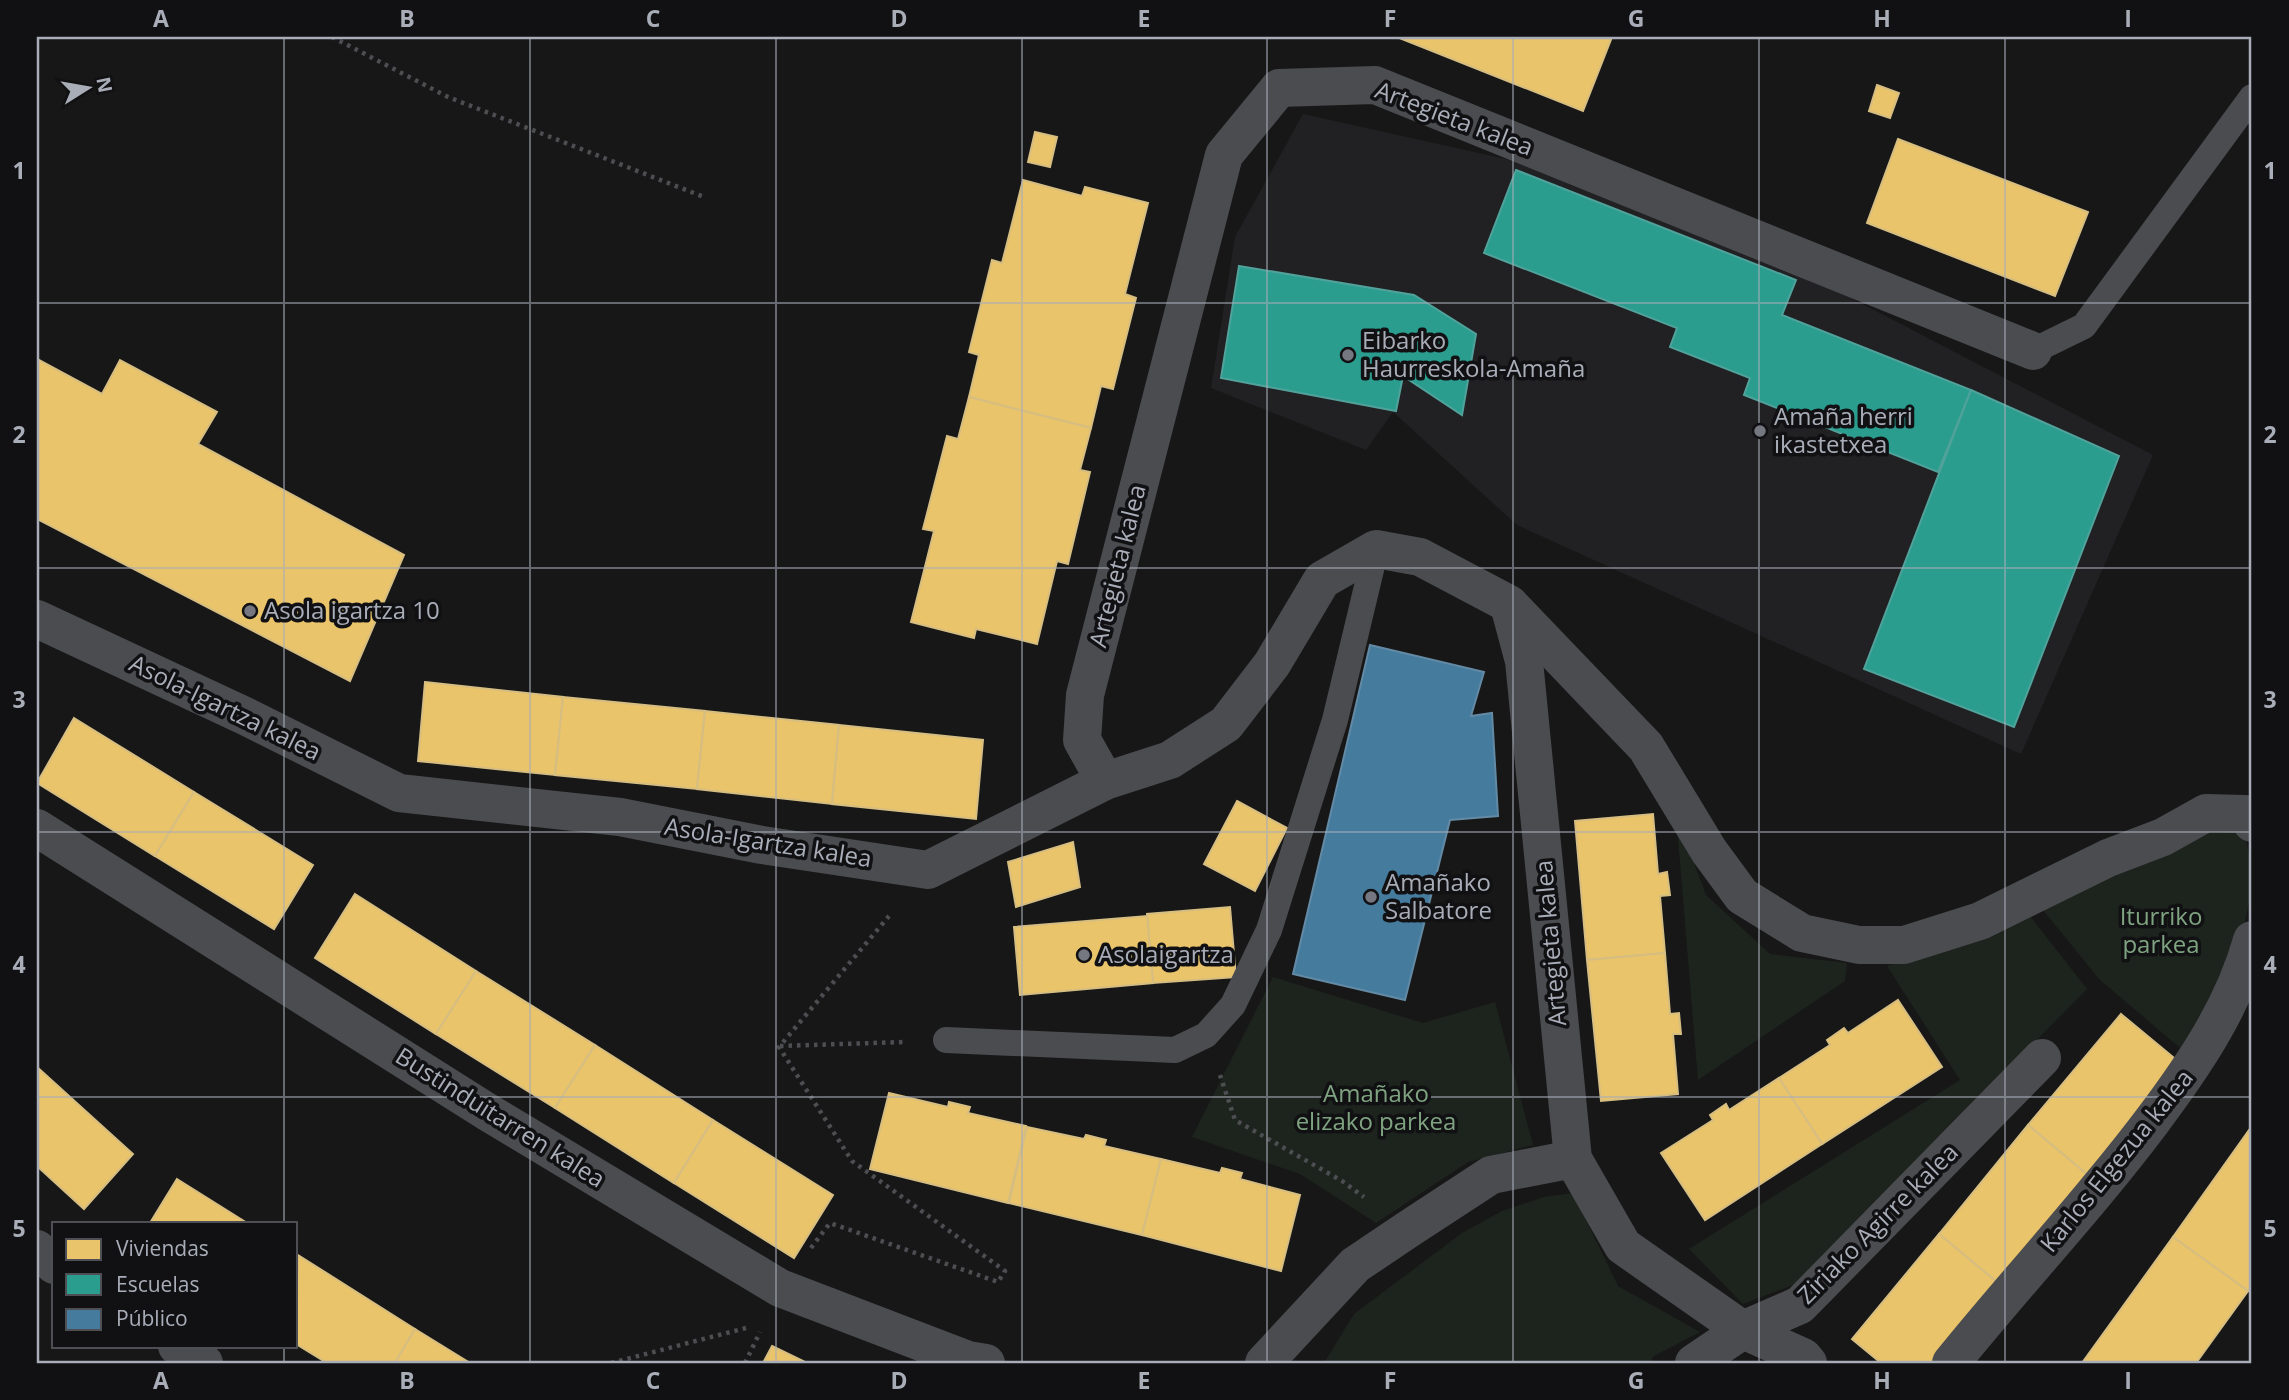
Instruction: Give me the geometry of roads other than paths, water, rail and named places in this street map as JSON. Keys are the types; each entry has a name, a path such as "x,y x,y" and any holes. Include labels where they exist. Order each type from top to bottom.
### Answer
{"street":[{"name":"Artegieta kalea","path":"1105,781 1082,740 1085,695 1224,155 1279,88 1375,85 2033,351"},
{"path":"1105,781 1170,760 1226,724 1272,664 1322,580 1376,549 1420,557 1509,604 1646,747 1709,851 1742,896 1802,933 1859,945 1904,944 1980,921 2108,858 2162,837 2206,813 2249,818"},
{"name":"Artegieta kalea","path":"1509,604 1524,661 1573,1159"},
{"name":"Asola-Igartza kalea","path":"37,618 399,793 620,817 762,845 928,870 1105,781"},
{"name":"Bustinduitarren kalea","path":"37,828 489,1113 780,1289 968,1360 986,1363"},
{"name":"Karlos Elgezua kalea","path":"1951,1363 2001,1301 2104,1185 2194,1065 2241,980 2252,940"},
{"name":"Ziriako Agirre kalea","path":"1694,1363 1744,1330 1800,1305 2042,1058"},
{"path":"1264,1363 1354,1265 1407,1230 1491,1175 1573,1159 1623,1246 1744,1330 1803,1357 1808,1363"},
{"path":"37,1250 52,1263"},
{"path":"180,1348 204,1363"}],"lane":[{"path":"2033,351 2084,326 2252,97"},
{"path":"946,1040 1175,1050 1206,1035 1233,1006 1269,930 1335,720 1376,549"}],"place":[{"name":"Eibarko Haurreskola-Amaña","path":"1348,355"},
{"name":"Amaña herri ikastetxea","path":"1760,431"},
{"name":"Asola igartza 10","path":"250,611"},
{"name":"Amañako Salbatore","path":"1371,897"},
{"name":"Asolaigartza","path":"1084,955"}],"park label":[{"name":"Iturriko parkea","path":"2161,931"},
{"name":"Amañako elizako parkea","path":"1376,1108"}]}
